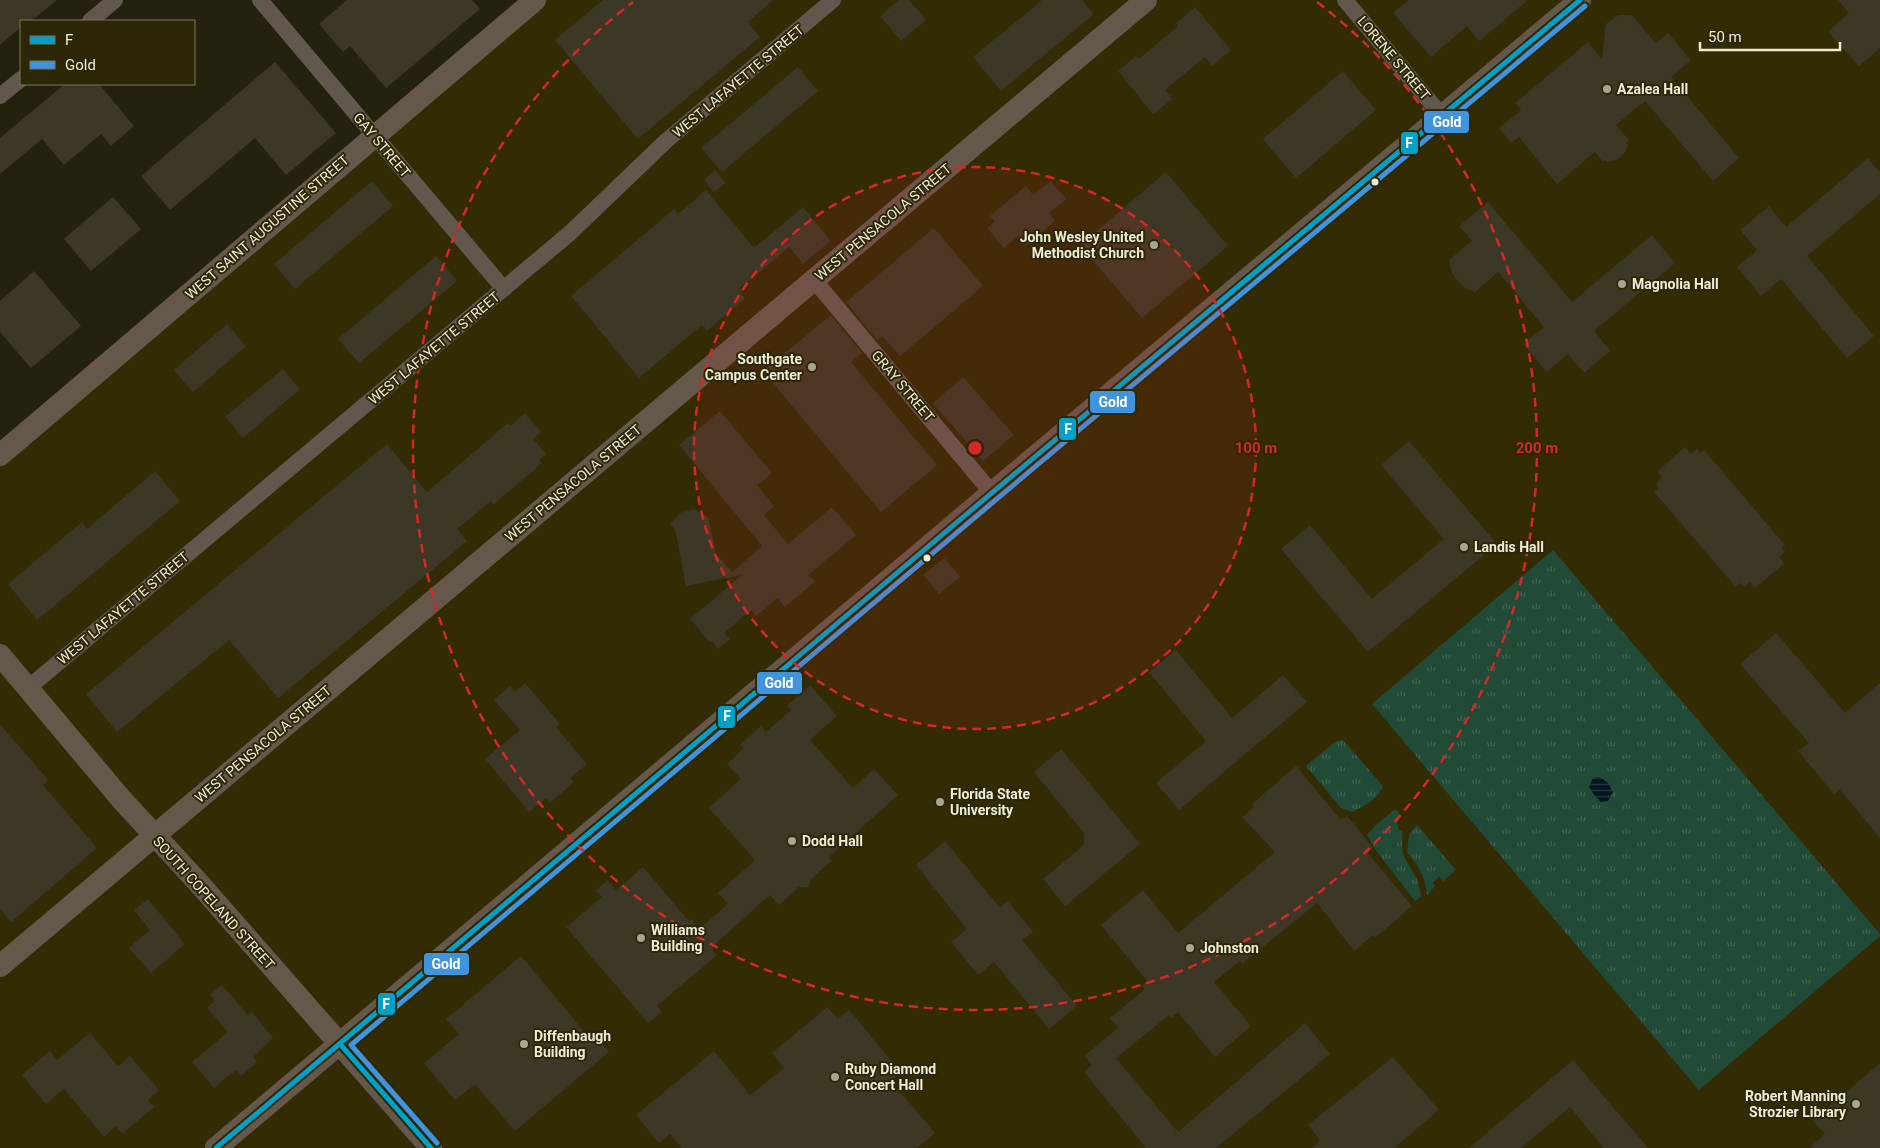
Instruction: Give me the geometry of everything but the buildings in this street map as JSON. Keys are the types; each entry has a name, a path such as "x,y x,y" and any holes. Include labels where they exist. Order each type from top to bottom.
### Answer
{"street":[{"path":"91,20 115,0"},
{"name":"GAY STREET","path":"260,0 504,289"},
{"name":"WEST SAINT AUGUSTINE STREET","path":"0,455 535,0"},
{"name":"WEST LAFAYETTE STREET","path":"28,688 570,233 666,141 833,0"},
{"name":"WEST PENSACOLA STREET","path":"0,966 1146,0"},
{"name":"LORENE STREET","path":"1345,0 1442,116"},
{"path":"216,1148 992,492 1580,0"},
{"path":"0,96 20,80"},
{"name":"GRAY STREET","path":"814,280 992,492"},
{"name":"SOUTH COPELAND STREET","path":"0,655 154,836 196,880 431,1148"}],"shaded area":[{"name":"Florida State University","path":"535,0 1880,0 1880,1148 0,1148 0,455"}],"green space":[{"path":"1553,550 1880,934 1880,936 1699,1090 1372,704"},
{"path":"1343,740 1383,786 1378,794 1366,805 1352,812 1341,808 1306,766 1336,741"},
{"path":"1394,810 1398,811 1400,816 1397,823 1399,830 1402,831 1403,853 1417,879 1420,890 1421,897 1415,901 1377,852 1367,835"},
{"path":"1417,825 1456,870 1443,881 1439,876 1433,883 1435,886 1427,895 1421,872 1407,852 1409,835"}],"water":[{"path":"1600,777 1608,783 1613,792 1608,801 1601,802 1589,787 1593,778"}],"transit line":[{"name":"F","path":"216,1148 981,502 1580,0"},
{"name":"Gold","path":"437,1143 351,1045 986,508 1585,6"},
{"name":"F","path":"340,1044 431,1148"}],"place":[{"name":"Azalea Hall","path":"1607,89"},
{"name":"John Wesley United Methodist Church","path":"1154,245"},
{"name":"Magnolia Hall","path":"1622,284"},
{"name":"Southgate Campus Center","path":"812,367"},
{"name":"Landis Hall","path":"1464,547"},
{"name":"Florida State University","path":"940,802"},
{"name":"Dodd Hall","path":"792,841"},
{"name":"Williams Building","path":"641,938"},
{"name":"Johnston","path":"1190,948"},
{"name":"Diffenbaugh Building","path":"524,1044"},
{"name":"Ruby Diamond Concert Hall","path":"835,1077"},
{"name":"Robert Manning Strozier Library","path":"1856,1104"}]}
